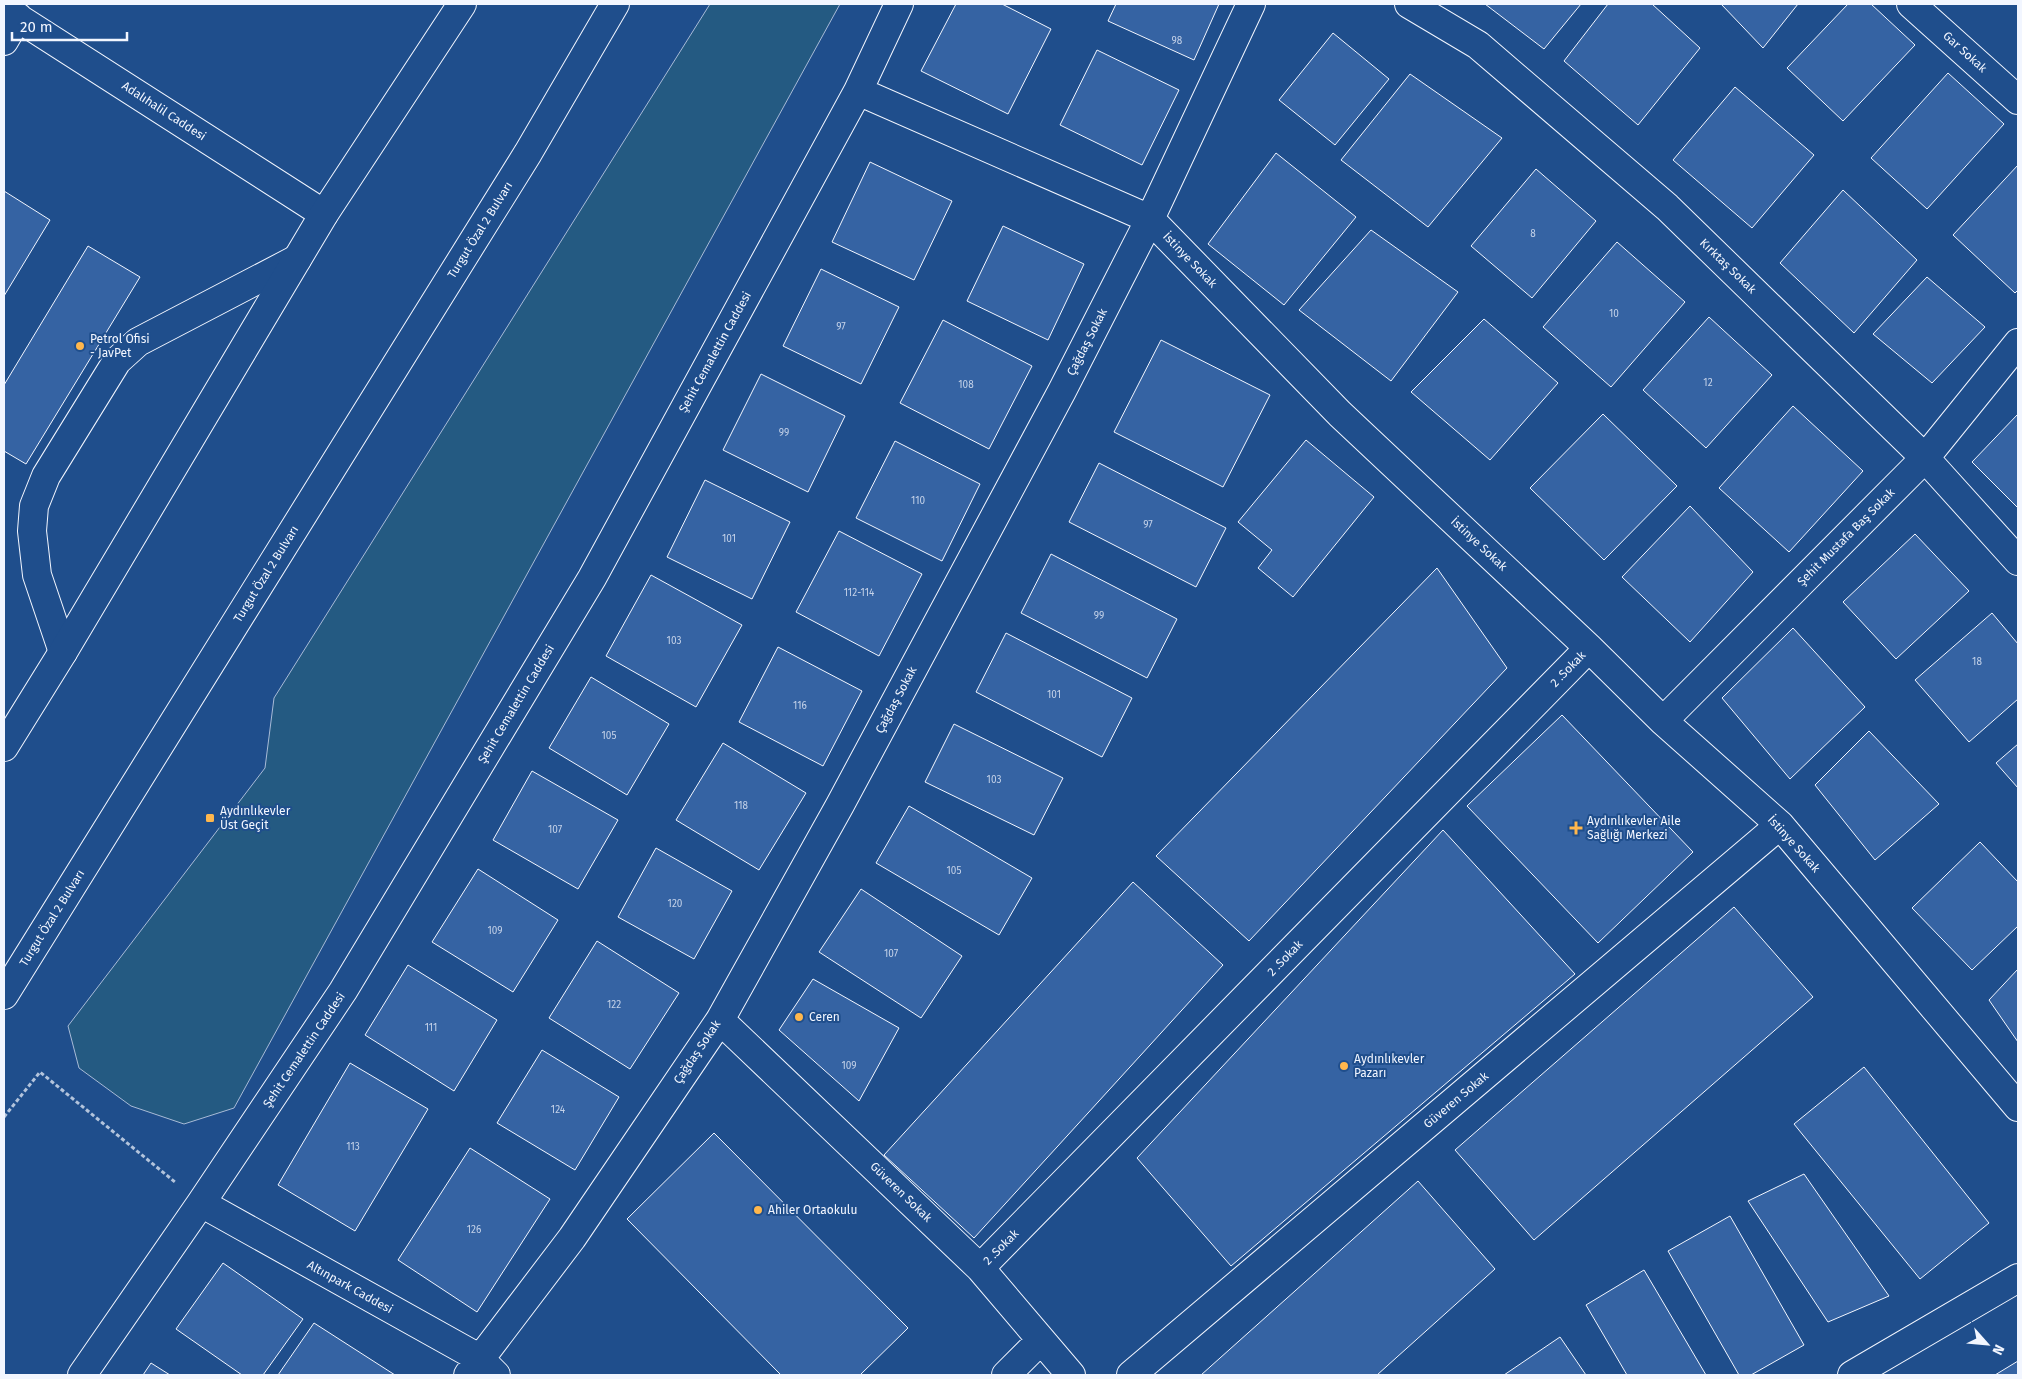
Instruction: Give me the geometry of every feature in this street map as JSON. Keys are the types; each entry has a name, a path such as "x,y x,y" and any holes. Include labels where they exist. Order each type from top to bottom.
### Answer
{"main road":[{"path":"4,747 63,652 324,214 462,4"},
{"name":"Turgut Özal 2 Bulvarı","path":"4,995 528,153 615,4"},
{"name":"Turgut Özal 2 Bulvarı","path":"528,153 635,4"},
{"name":"Şehit Cemalettin Caddesi","path":"82,1375 343,991 587,586 858,91 899,4"},
{"name":"Çağdaş Sokak","path":"481,1370 720,1020 858,770 1062,391 1150,219 1251,4"},
{"name":"Kırktaş Sokak","path":"1409,4 1478,45 1667,207 1925,458 2018,561"},
{"name":"Gar Sokak","path":"1911,4 2018,100"},
{"path":"4,40 11,13"},
{"name":"Adalıhalil Caddesi","path":"11,13 324,214"},
{"name":"İstinye Sokak","path":"858,91 1150,219 1340,414 1589,648 1663,721 1780,825 2018,1107"},
{"path":"63,652 38,575 33,550 34,506 46,476 117,361 138,342 297,259"},
{"name":"Şehit Mustafa Baş Sokak","path":"1663,721 1925,458 2018,343"},
{"name":"2 .Sokak","path":"980,1268 1589,648"},
{"name":"Güveren Sokak","path":"1131,1375 1780,825"},
{"name":"Güveren Sokak","path":"720,1020 980,1268 1071,1375"},
{"name":"Altınpark Caddesi","path":"200,1204 481,1370"},
{"path":"1852,1375 2018,1278"},
{"path":"1006,1375 1041,1340"}],"path":[{"path":"4,1117 40,1072 200,1204"}],"shaded area":[{"path":"710,4 840,4 234,1108 184,1124 131,1106 79,1068 68,1026 265,768 274,698"}],"building":[{"path":"956,4 1002,4 1051,29 1008,114 921,71"},
{"path":"1116,4 1219,4 1194,60 1108,21"},
{"path":"1485,4 1581,4 1544,49"},
{"path":"1608,4 1652,4 1700,48 1638,125 1564,61"},
{"path":"1721,4 1798,4 1763,48"},
{"path":"1848,4 1871,4 1915,45 1843,121 1787,68"},
{"path":"1333,33 1389,79 1335,145 1279,100"},
{"path":"1097,50 1179,90 1142,165 1060,125"},
{"path":"1948,73 2004,124 1927,209 1871,158"},
{"path":"1410,74 1502,138 1428,227 1341,160"},
{"path":"1735,87 1814,155 1752,228 1673,160"},
{"path":"1276,153 1356,217 1284,305 1208,244"},
{"path":"870,162 952,201 914,280 832,242"},
{"path":"2018,165 2018,290 2015,293 1953,235"},
{"path":"1536,169 1596,221 1532,298 1471,246"},
{"path":"1843,190 1917,260 1854,333 1780,263"},
{"path":"4,191 50,220 4,296"},
{"path":"1003,226 1084,264 1048,340 967,301"},
{"path":"1371,230 1458,292 1391,381 1299,310"},
{"path":"1617,242 1685,302 1611,387 1543,327"},
{"path":"88,246 140,277 26,464 4,451 4,385"},
{"path":"821,269 899,307 861,384 783,346"},
{"path":"1927,277 1985,327 1932,383 1873,334"},
{"path":"1709,317 1772,375 1706,448 1643,390"},
{"path":"1484,319 1558,383 1490,460 1411,392"},
{"path":"943,320 1032,366 989,449 900,403"},
{"path":"1161,340 1270,395 1223,487 1114,432"},
{"path":"761,374 845,416 808,492 723,450"},
{"path":"1793,406 1863,471 1789,552 1719,488"},
{"path":"1603,414 1677,486 1604,560 1530,488"},
{"path":"2018,414 2018,508 1972,462"},
{"path":"1306,440 1374,497 1293,597 1258,568 1272,550 1238,522"},
{"path":"895,441 980,484 942,561 856,518"},
{"path":"1099,463 1226,528 1196,587 1069,522"},
{"path":"705,480 790,522 752,599 667,557"},
{"path":"1690,506 1753,572 1690,642 1622,577"},
{"path":"839,531 922,574 879,656 796,612"},
{"path":"1915,534 1969,591 1896,659 1843,602"},
{"path":"1051,554 1177,619 1147,678 1021,613"},
{"path":"1437,568 1507,668 1249,941 1156,856"},
{"path":"651,575 742,625 696,707 606,656"},
{"path":"1992,613 2018,644 2018,699 1969,742 1915,680"},
{"path":"1793,628 1865,707 1790,779 1722,698"},
{"path":"1006,633 1132,698 1102,757 976,692"},
{"path":"778,647 862,691 823,766 739,722"},
{"path":"591,677 669,724 627,795 549,748"},
{"path":"1562,715 1693,852 1598,943 1467,806"},
{"path":"954,724 1063,778 1034,835 925,782"},
{"path":"1869,731 1939,804 1875,860 1815,785"},
{"path":"723,743 806,793 759,870 676,820"},
{"path":"2018,744 2018,788 1996,763"},
{"path":"532,771 618,820 578,889 493,840"},
{"path":"909,806 1032,878 999,935 876,863"},
{"name":"Aydınlıkevler Pazarı","path":"1443,830 1575,974 1231,1266 1137,1158"},
{"path":"1980,842 2018,882 2018,926 1972,970 1912,908"},
{"path":"656,848 732,891 694,959 618,917"},
{"path":"478,869 558,920 513,992 432,942"},
{"path":"1133,882 1223,965 974,1238 884,1155"},
{"path":"861,889 962,956 921,1018 819,952"},
{"path":"1734,907 1813,997 1534,1240 1455,1150"},
{"path":"597,941 679,993 630,1069 549,1018"},
{"path":"408,965 497,1020 454,1091 365,1035"},
{"path":"2018,969 2018,1042 1989,1000"},
{"path":"813,979 899,1028 859,1101 779,1030"},
{"path":"542,1050 619,1097 575,1170 497,1123"},
{"path":"350,1063 428,1109 355,1231 278,1185"},
{"path":"1864,1067 1989,1223 1920,1279 1794,1124"},
{"path":"714,1133 908,1328 860,1375 781,1375 627,1219"},
{"path":"470,1148 550,1199 477,1312 398,1260"},
{"path":"1804,1174 1889,1296 1828,1322 1748,1201"},
{"path":"1418,1181 1495,1269 1377,1375 1201,1375"},
{"path":"1730,1216 1804,1345 1751,1375 1739,1375 1668,1251"},
{"path":"223,1263 303,1319 263,1375 242,1375 176,1329"},
{"path":"1644,1270 1706,1375 1627,1375 1586,1305"},
{"path":"314,1323 395,1375 278,1375"},
{"path":"1560,1337 1586,1375 1504,1375"},
{"path":"2018,1361 2018,1375 1995,1375"},
{"path":"151,1363 170,1375 143,1375"}],"place":[{"name":"Petrol Ofisi - JavPet","path":"80,346"},
{"name":"Aydınlıkevler Üst Geçit","path":"210,818"},
{"name":"Aydınlıkevler Aile Sağlığı Merkezi","path":"1576,828"},
{"name":"Ceren","path":"799,1017"},
{"name":"Aydınlıkevler Pazarı","path":"1344,1066"},
{"name":"Ahiler Ortaokulu","path":"758,1210"}]}
